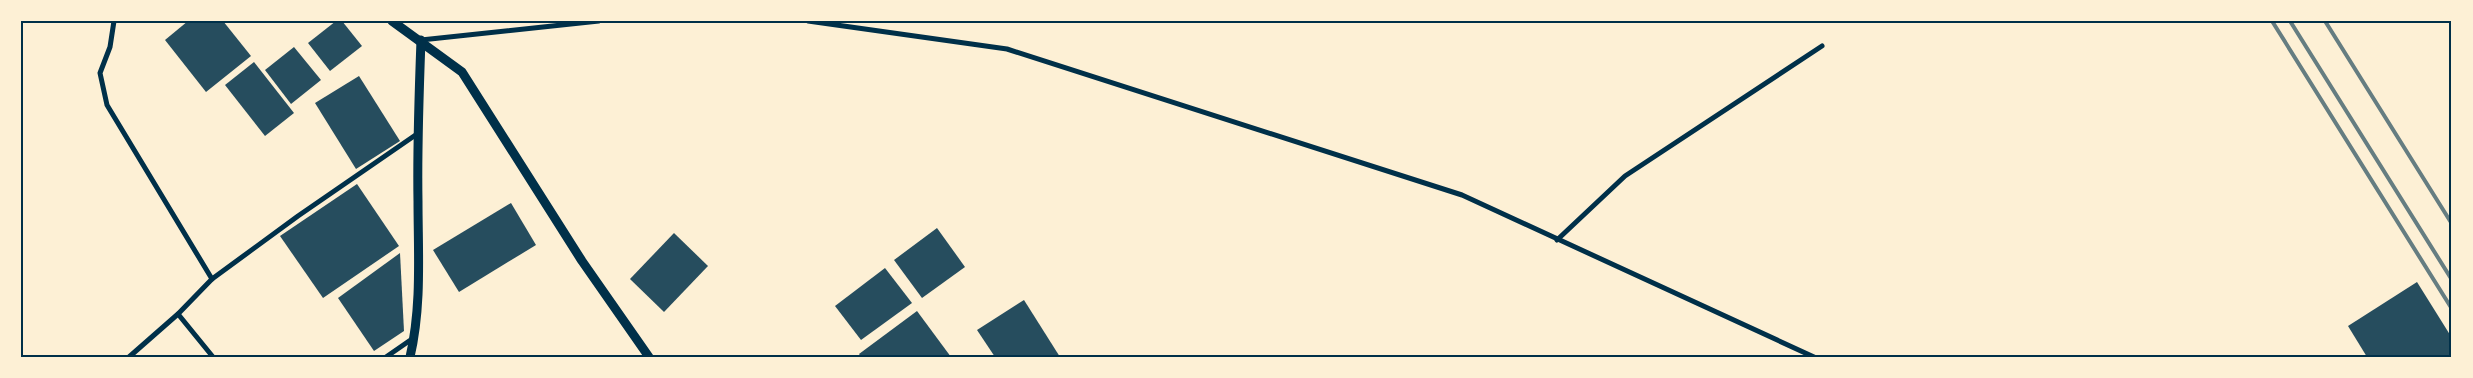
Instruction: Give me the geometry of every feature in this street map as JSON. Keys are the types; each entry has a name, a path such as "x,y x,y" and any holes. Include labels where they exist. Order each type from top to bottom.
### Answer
{"street":[{"path":"114,21 110,47 100,73 107,105 212,279"},
{"path":"392,21 421,40 462,72 582,261 648,357"},
{"path":"421,40 599,21"},
{"path":"808,21 1007,49 1462,195 1556,240 1814,357"},
{"path":"410,357 415,337 418,273 417,134 421,40"},
{"path":"1556,240 1625,176 1822,46"},
{"path":"129,357 178,314 212,279 298,216 417,134"},
{"path":"178,314 213,357"},
{"path":"386,357 415,337"}],"building":[{"path":"188,21 223,21 251,56 206,92 165,40"},
{"path":"336,21 342,21 362,46 330,71 308,43"},
{"path":"294,47 321,80 291,104 265,70"},
{"path":"254,62 294,113 265,136 225,85"},
{"path":"359,76 400,141 356,169 315,103"},
{"path":"357,184 399,246 323,298 280,236"},
{"path":"511,203 536,245 459,292 433,250"},
{"path":"937,228 965,267 922,298 894,260"},
{"path":"674,233 708,266 664,312 630,279"},
{"path":"400,253 404,331 374,351 338,298"},
{"path":"885,268 912,303 861,340 835,306"},
{"path":"2417,282 2452,338 2452,357 2367,357 2348,326"},
{"path":"1024,300 1060,357 995,357 977,330"},
{"path":"917,311 951,357 861,357 859,354"}],"railway":[{"path":"2272,21 2452,309"},
{"path":"2290,21 2452,280"},
{"path":"2325,21 2452,224"}]}
